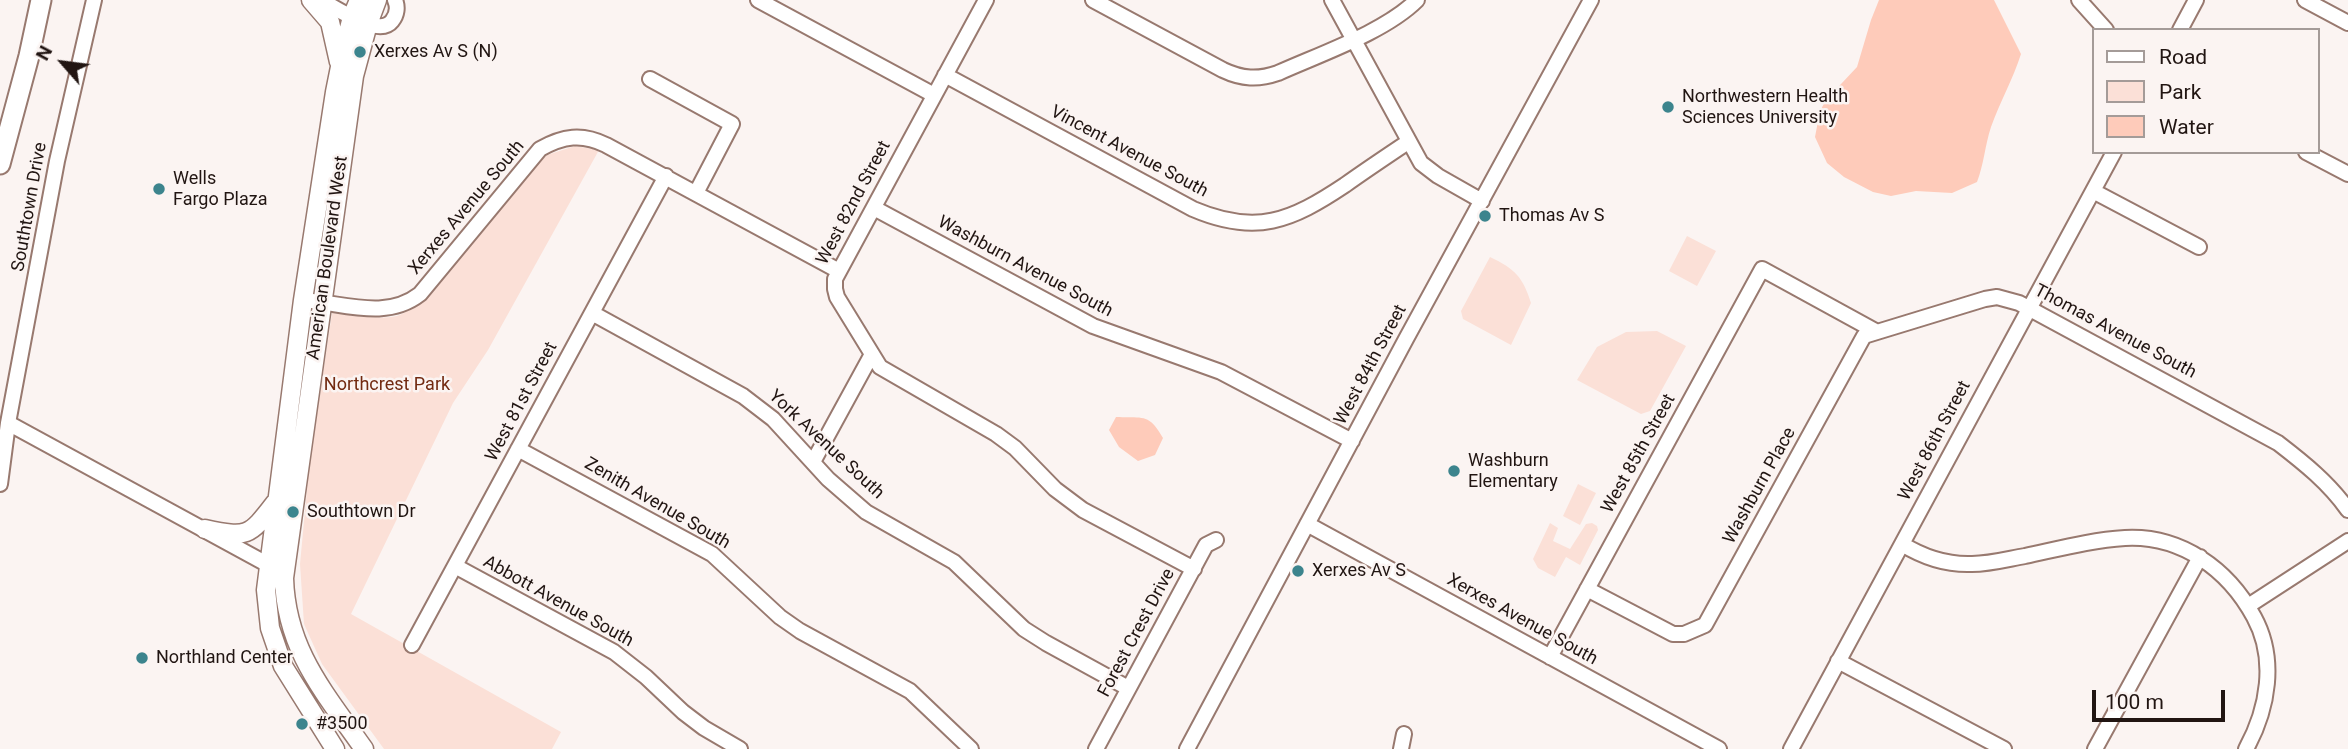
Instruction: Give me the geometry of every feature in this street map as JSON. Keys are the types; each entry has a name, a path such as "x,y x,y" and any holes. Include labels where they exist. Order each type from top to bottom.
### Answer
{"highway":[{"path":"0,164 41,0"}],"main road":[{"path":"311,0 330,22 340,66"},
{"name":"American Boulevard West","path":"335,749 284,666 270,628 266,590 303,300 340,66 362,8"},
{"name":"American Boulevard West","path":"362,8 284,573 285,600 296,643 309,668 364,749"},
{"path":"205,530 234,536 248,533 261,522 277,500"}],"street":[{"name":"Southtown Drive","path":"0,484 8,423 57,161 94,0"},
{"path":"321,0 362,8 378,27 388,26 394,19 398,7 395,0"},
{"path":"758,0 934,95"},
{"name":"West 82nd Street","path":"872,354 837,297 835,279 986,0"},
{"path":"1093,0 1223,70 1243,77 1264,78 1392,20 1417,0"},
{"path":"1332,0 1421,163 1429,171 1482,201"},
{"name":"West 84th Street","path":"1187,749 1591,0"},
{"path":"2079,0 2104,28"},
{"path":"2181,28 2196,0"},
{"path":"2305,0 2348,23"},
{"name":"Vincent Avenue South","path":"945,75 1193,209 1234,222 1277,220 1298,214 1409,142"},
{"path":"650,79 732,124 696,193"},
{"name":"Xerxes Avenue South","path":"303,300 387,309 410,302 540,149 553,142 580,136 594,139 666,176 839,271"},
{"name":"West 86th Street","path":"1791,749 2113,154"},
{"path":"2310,154 2348,174"},
{"name":"West 81st Street","path":"412,645 666,176"},
{"path":"2093,191 2199,247"},
{"name":"Washburn Avenue South","path":"873,208 1093,326 1222,372 1352,441"},
{"name":"West 85th Street","path":"1550,657 1762,270 1877,331"},
{"name":"Thomas Avenue South","path":"1877,331 1997,297 2008,299 2278,443 2326,483 2348,510"},
{"name":"York Avenue South","path":"592,313 743,396 773,419 837,487 866,512 954,562 1024,629 1129,688"},
{"name":"Washburn Place","path":"1587,589 1673,634 1685,634 1705,625 1864,335 1877,331"},
{"path":"813,462 872,354"},
{"path":"872,354 880,368 996,434 1015,448 1068,500 1194,569"},
{"path":"8,423 284,573"},
{"name":"Zenith Avenue South","path":"518,449 712,554 779,617 911,691 971,749"},
{"name":"Xerxes Avenue South","path":"1307,524 1719,749"},
{"path":"1902,544 1933,559 1971,564 2126,538 2167,543 2200,557 2222,573 2248,606 2258,624 2267,663 2264,704 2259,724 2246,749"},
{"name":"Forest Crest Drive","path":"1096,749 1206,545 1216,540"},
{"path":"2248,606 2348,541"},
{"path":"2095,749 2200,557"},
{"name":"Abbott Avenue South","path":"455,566 614,652 646,677 683,712 740,749"},
{"path":"1838,661 2004,749"},
{"path":"1401,749 1404,734"}],"green space":[{"name":"Northcrest Park","path":"575,146 599,150 488,350 453,403 351,614 561,732 552,749 384,749 322,664 304,624 300,564 309,468 332,313 389,317 410,309 446,275 529,173 547,155"},
{"path":"1687,236 1716,251 1697,286 1669,271"},
{"path":"1490,257 1517,275 1531,303 1511,345 1463,319 1461,311"},
{"path":"1657,331 1686,346 1650,411 1641,414 1577,380 1597,347 1626,332"},
{"path":"1578,484 1596,493 1580,525 1563,516"},
{"path":"1550,523 1558,528 1553,541 1570,549 1586,524 1592,523 1598,530 1580,565 1566,557 1555,577 1538,568 1533,559"}],"water":[{"path":"1879,0 1994,0 2021,54 1991,127 1977,182 1952,193 1916,191 1891,196 1873,192 1844,177 1827,163 1815,137 1820,111 1826,100 1857,67"},
{"path":"1116,417 1139,417 1154,424 1163,438 1155,455 1138,461 1119,447 1109,430"}],"place":[{"name":"Xerxes Av S (N)","path":"360,52"},
{"name":"Northwestern Health Sciences University","path":"1668,107"},
{"name":"Wells Fargo Plaza","path":"159,189"},
{"name":"Thomas Av S","path":"1485,216"},
{"name":"Washburn Elementary","path":"1454,471"},
{"name":"Southtown Dr","path":"293,512"},
{"name":"Xerxes Av S","path":"1298,571"},
{"name":"Northland Center","path":"142,658"},
{"name":"#3500","path":"302,724"}]}
